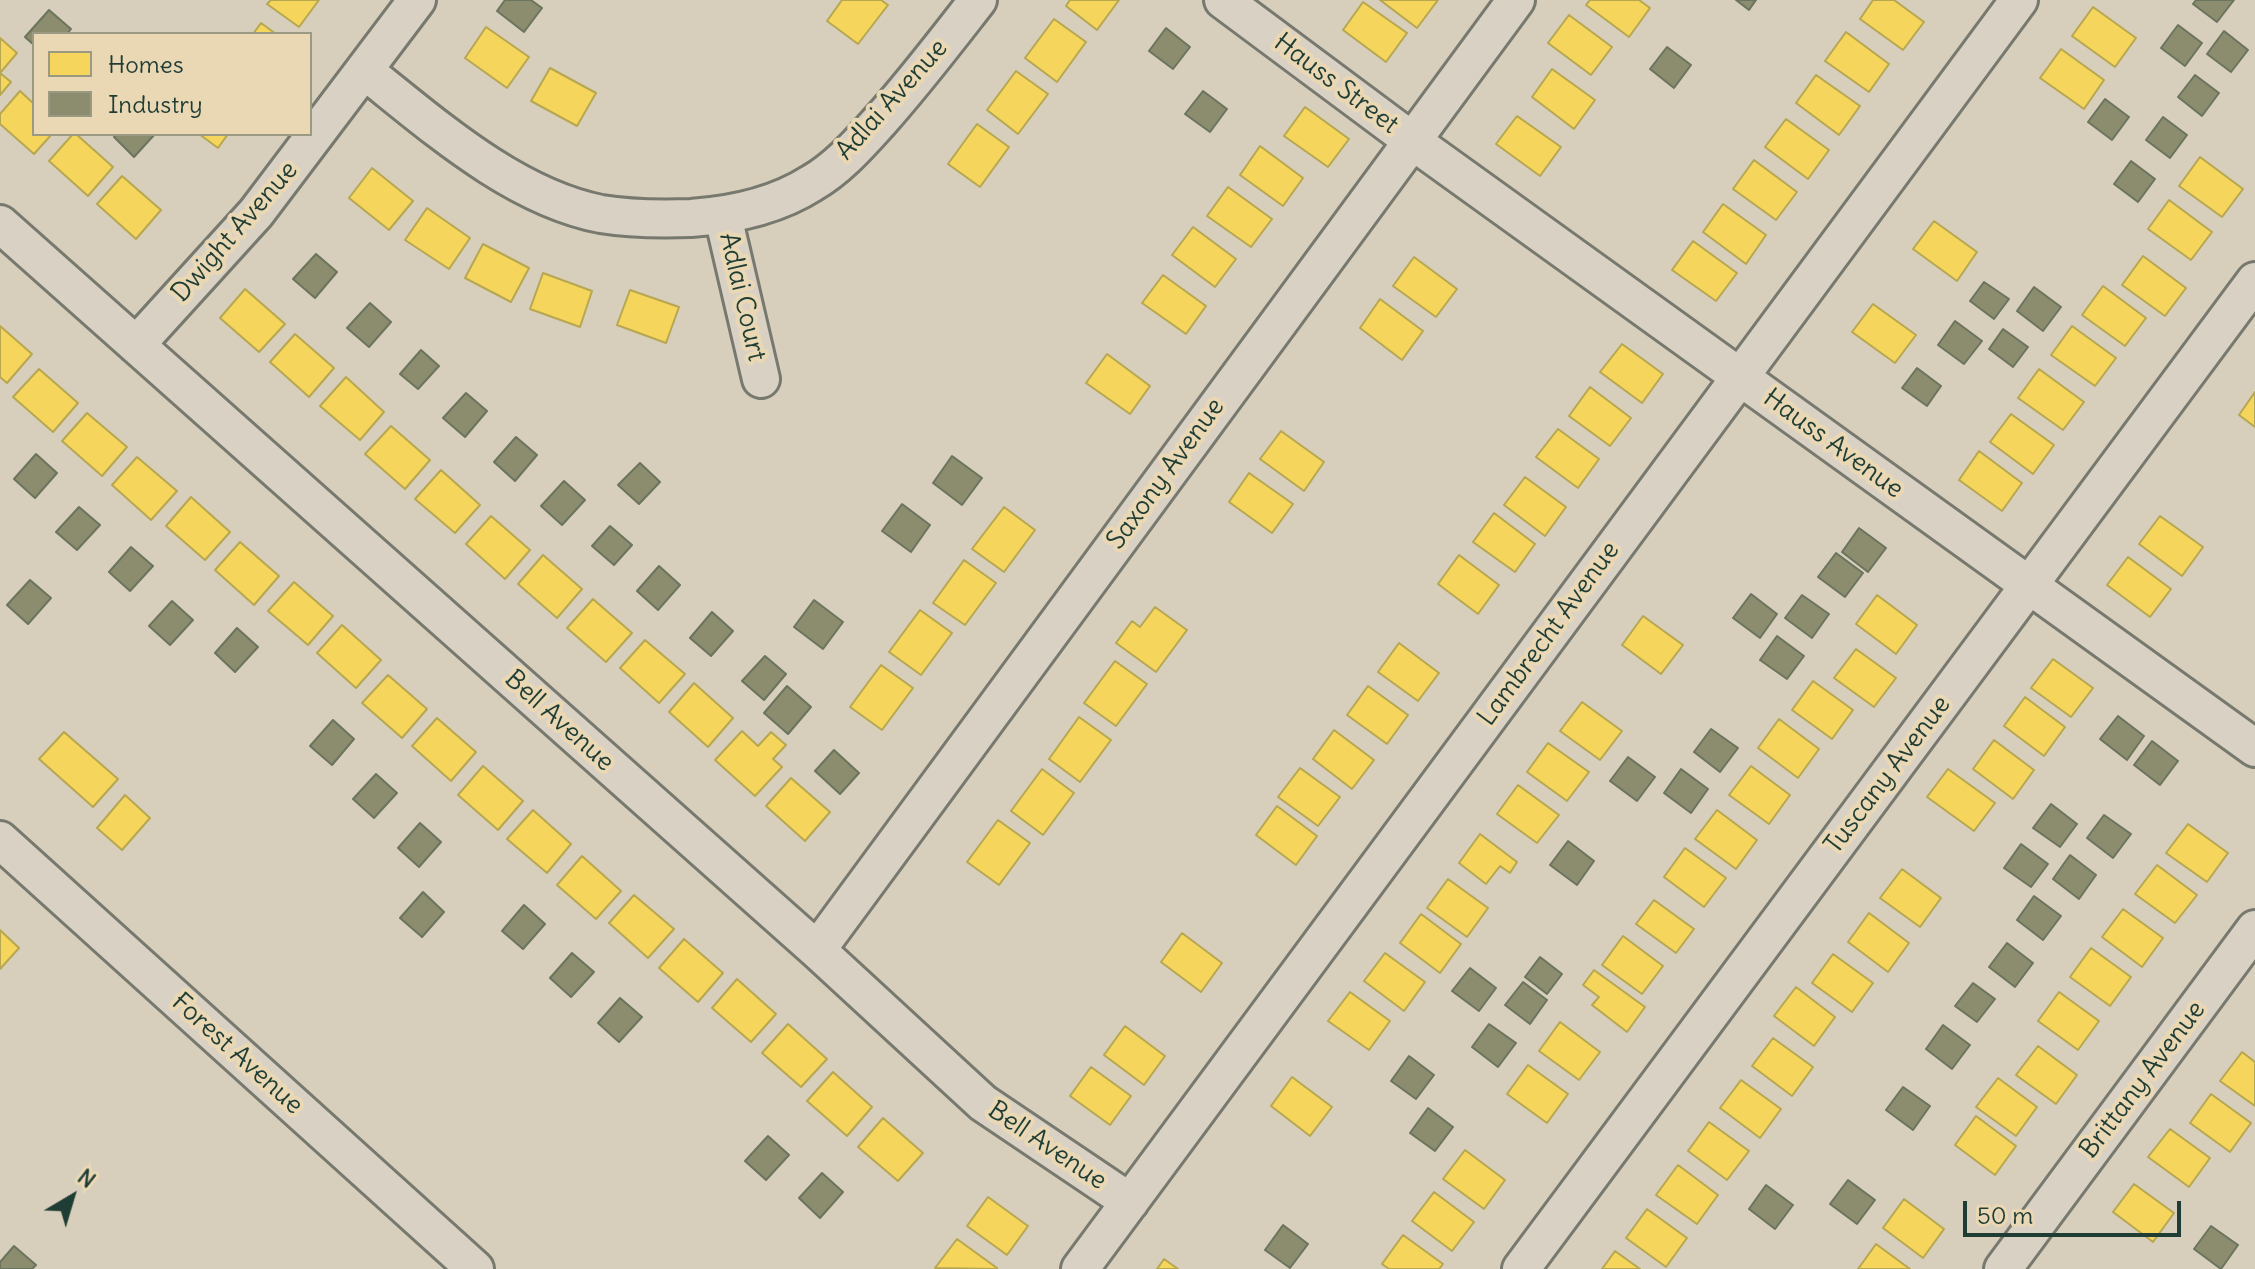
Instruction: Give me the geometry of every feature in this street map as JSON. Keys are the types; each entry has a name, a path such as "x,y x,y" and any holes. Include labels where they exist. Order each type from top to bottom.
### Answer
{"street":[{"name":"Dwight Avenue","path":"136,345 256,213 417,0"},
{"name":"Adlai Avenue","path":"365,71 450,138 534,192 573,206 623,217 658,220 723,216 770,204 813,183 852,152 900,99 978,0"},
{"name":"Hauss Street","path":"1223,0 1411,140"},
{"name":"Saxony Avenue","path":"817,950 1516,0"},
{"name":"Lambrecht Avenue","path":"1080,1269 2019,0"},
{"name":"Hauss Avenue","path":"1411,140 2255,748"},
{"name":"Adlai Court","path":"723,216 761,379"},
{"name":"Bell Avenue","path":"0,224 817,950 983,1103 1130,1202"},
{"name":"Tuscany Avenue","path":"1521,1269 2255,281"},
{"name":"Forest Avenue","path":"0,840 475,1269"},
{"name":"Brittany Avenue","path":"2003,1269 2255,929"}],"building: Homes":[{"path":"271,0 319,0 299,27 267,4"},
{"path":"842,0 881,0 888,5 858,44 827,21"},
{"path":"1070,0 1119,0 1097,30 1066,6"},
{"path":"1380,0 1438,0 1417,28"},
{"path":"1590,0 1639,0 1650,8 1629,37 1586,5"},
{"path":"1873,0 1894,0 1924,22 1903,50 1860,19"},
{"path":"1363,2 1407,33 1386,62 1343,30"},
{"path":"2093,7 2136,38 2115,67 2072,36"},
{"path":"1569,15 1612,47 1591,75 1548,43"},
{"path":"1054,19 1086,42 1057,82 1025,58"},
{"path":"261,23 273,32 254,32"},
{"path":"486,27 529,57 507,88 465,58"},
{"path":"1846,32 1889,64 1869,92 1825,61"},
{"path":"0,38 17,53 0,73"},
{"path":"2061,49 2104,80 2084,109 2040,78"},
{"path":"550,68 596,93 577,126 531,101"},
{"path":"1552,69 1595,100 1574,129 1532,97"},
{"path":"1016,71 1048,94 1018,134 987,110"},
{"path":"0,73 11,82 0,95"},
{"path":"1816,75 1860,106 1839,135 1796,103"},
{"path":"20,91 32,102 32,136 50,136 34,154 0,124 0,114"},
{"path":"1305,107 1349,139 1328,167 1284,136"},
{"path":"1517,116 1561,147 1540,176 1496,144"},
{"path":"1786,119 1829,150 1808,179 1765,147"},
{"path":"977,124 1009,147 980,187 948,164"},
{"path":"71,136 78,136 113,167 88,196 49,161"},
{"path":"202,136 227,136 218,148"},
{"path":"1260,146 1303,178 1283,206 1240,175"},
{"path":"2200,157 2243,189 2222,217 2179,186"},
{"path":"1754,160 1797,192 1776,220 1733,189"},
{"path":"372,168 413,201 389,230 349,198"},
{"path":"122,176 161,210 136,239 97,204"},
{"path":"1228,187 1272,219 1251,247 1207,216"},
{"path":"2169,200 2212,232 2191,260 2148,229"},
{"path":"1723,204 1766,235 1746,264 1703,232"},
{"path":"427,208 470,238 449,269 405,240"},
{"path":"1934,221 1977,252 1957,281 1913,249"},
{"path":"1193,227 1236,259 1215,287 1172,255"},
{"path":"1693,241 1737,273 1716,301 1672,270"},
{"path":"483,244 529,268 511,302 465,278"},
{"path":"2143,256 2186,288 2165,316 2122,285"},
{"path":"1414,257 1457,289 1436,317 1393,286"},
{"path":"543,273 592,291 580,327 530,309"},
{"path":"1163,275 1206,306 1186,334 1142,303"},
{"path":"2103,286 2146,318 2125,346 2082,315"},
{"path":"245,289 285,324 259,352 220,318"},
{"path":"630,290 679,307 666,343 617,325"},
{"path":"1380,299 1423,331 1402,360 1360,328"},
{"path":"1873,304 1916,335 1895,363 1852,332"},
{"path":"0,326 32,354 7,383 0,377"},
{"path":"2072,326 2116,358 2095,386 2051,355"},
{"path":"295,334 334,368 309,397 270,362"},
{"path":"1622,344 1663,374 1642,403 1600,372"},
{"path":"1107,354 1150,386 1130,414 1086,383"},
{"path":"39,369 78,403 53,432 13,397"},
{"path":"2039,369 2084,402 2063,430 2018,398"},
{"path":"346,377 384,412 360,440 320,406"},
{"path":"1590,387 1631,418 1610,446 1569,416"},
{"path":"2255,392 2255,427 2239,415"},
{"path":"87,413 127,447 102,476 62,441"},
{"path":"2011,414 2054,445 2033,474 1990,442"},
{"path":"391,426 430,460 405,489 365,454"},
{"path":"1558,429 1599,459 1578,488 1536,457"},
{"path":"1281,431 1324,462 1304,491 1260,459"},
{"path":"1979,451 2022,483 2002,511 1959,480"},
{"path":"137,457 177,491 151,520 112,485"},
{"path":"441,470 480,505 455,533 415,499"},
{"path":"1249,473 1293,504 1272,533 1229,502"},
{"path":"1525,477 1566,507 1545,536 1504,505"},
{"path":"191,497 230,532 205,560 166,526"},
{"path":"1004,507 1035,530 1004,572 972,549"},
{"path":"1494,513 1535,544 1515,572 1473,542"},
{"path":"491,516 530,550 505,579 466,544"},
{"path":"2160,516 2203,547 2182,576 2139,544"},
{"path":"240,542 279,576 254,605 215,570"},
{"path":"543,555 582,589 557,618 518,584"},
{"path":"1459,555 1499,585 1478,614 1438,584"},
{"path":"2128,557 2171,589 2150,617 2107,585"},
{"path":"964,560 996,583 965,625 933,603"},
{"path":"294,582 333,616 308,645 268,611"},
{"path":"1877,595 1917,625 1896,654 1856,624"},
{"path":"593,599 632,633 606,662 567,628"},
{"path":"1155,607 1187,630 1156,672 1116,643 1132,621 1140,627"},
{"path":"920,610 952,633 921,675 889,652"},
{"path":"1643,616 1683,645 1661,674 1622,645"},
{"path":"342,625 381,660 356,688 317,653"},
{"path":"645,640 685,674 659,703 620,668"},
{"path":"1399,643 1439,673 1418,701 1378,672"},
{"path":"1856,649 1896,678 1874,707 1834,678"},
{"path":"2053,659 2093,688 2071,717 2031,688"},
{"path":"1115,661 1147,684 1116,726 1084,703"},
{"path":"881,665 913,688 882,730 850,707"},
{"path":"388,675 427,709 402,738 362,703"},
{"path":"1813,681 1853,710 1832,739 1792,710"},
{"path":"694,683 733,718 708,747 669,712"},
{"path":"1368,686 1408,715 1387,744 1347,715"},
{"path":"2025,697 2065,727 2044,756 2004,726"},
{"path":"1582,702 1622,731 1600,760 1560,731"},
{"path":"1079,717 1111,740 1080,782 1049,759"},
{"path":"437,718 476,752 451,781 412,746"},
{"path":"1779,719 1819,749 1798,778 1758,748"},
{"path":"1334,730 1374,760 1352,789 1313,759"},
{"path":"742,731 758,746 771,732 786,745 773,759 782,767 755,796 715,760"},
{"path":"64,732 118,779 93,807 39,759"},
{"path":"1994,740 2034,770 2013,799 1973,769"},
{"path":"1548,743 1589,772 1567,801 1527,772"},
{"path":"483,766 523,801 498,830 458,795"},
{"path":"1751,766 1790,795 1769,824 1729,795"},
{"path":"1300,768 1340,797 1318,826 1278,797"},
{"path":"1042,769 1074,793 1043,835 1011,811"},
{"path":"1948,769 1995,803 1974,831 1927,797"},
{"path":"791,778 830,812 805,841 766,806"},
{"path":"1518,785 1559,815 1537,843 1497,814"},
{"path":"125,795 150,818 122,850 97,828"},
{"path":"1277,806 1317,836 1296,865 1256,835"},
{"path":"533,810 571,844 547,873 507,839"},
{"path":"1717,810 1757,840 1736,869 1695,839"},
{"path":"998,820 1030,843 999,885 967,862"},
{"path":"2188,824 2228,853 2207,882 2166,853"},
{"path":"1480,834 1517,862 1510,873 1500,866 1486,884 1459,863"},
{"path":"1685,848 1726,878 1704,907 1664,877"},
{"path":"582,856 621,891 596,919 557,885"},
{"path":"2157,865 2197,895 2175,923 2135,894"},
{"path":"1902,869 1941,898 1920,927 1880,898"},
{"path":"1448,879 1488,908 1467,937 1427,908"},
{"path":"634,895 674,929 648,958 609,923"},
{"path":"1654,900 1694,929 1676,953 1636,924"},
{"path":"2123,909 2163,938 2142,967 2102,937"},
{"path":"1869,913 1909,943 1888,972 1848,942"},
{"path":"1421,914 1461,944 1440,973 1400,943"},
{"path":"0,930 19,948 0,969"},
{"path":"1182,933 1222,963 1201,992 1161,962"},
{"path":"1623,936 1663,966 1642,994 1602,965"},
{"path":"684,939 723,973 698,1002 659,968"},
{"path":"2091,948 2131,977 2110,1006 2070,977"},
{"path":"1385,953 1425,982 1404,1011 1364,981"},
{"path":"1833,954 1873,983 1852,1012 1812,983"},
{"path":"1594,970 1645,1007 1627,1032 1592,1005 1599,997 1583,985"},
{"path":"737,979 776,1014 751,1042 712,1008"},
{"path":"1796,987 1835,1017 1814,1046 1774,1016"},
{"path":"1350,992 1390,1021 1369,1050 1328,1021"},
{"path":"2059,992 2099,1021 2078,1050 2038,1021"},
{"path":"1560,1022 1600,1052 1579,1080 1539,1051"},
{"path":"788,1024 827,1059 801,1087 762,1053"},
{"path":"1125,1026 1165,1056 1144,1085 1104,1055"},
{"path":"1773,1038 1813,1067 1792,1096 1752,1066"},
{"path":"2038,1046 2077,1075 2056,1104 2016,1075"},
{"path":"2242,1052 2255,1062 2255,1106 2220,1081"},
{"path":"1528,1065 1568,1094 1547,1123 1507,1094"},
{"path":"1091,1067 1131,1096 1110,1125 1070,1096"},
{"path":"833,1072 872,1107 847,1136 807,1101"},
{"path":"1292,1077 1332,1107 1310,1136 1271,1106"},
{"path":"1998,1078 2037,1107 2016,1136 1976,1107"},
{"path":"1741,1080 1781,1109 1760,1138 1720,1108"},
{"path":"2211,1094 2251,1123 2230,1152 2190,1123"},
{"path":"1976,1116 2016,1146 1995,1175 1955,1145"},
{"path":"883,1118 923,1153 898,1181 858,1147"},
{"path":"1709,1122 1749,1151 1727,1180 1688,1151"},
{"path":"2170,1129 2210,1158 2189,1187 2148,1157"},
{"path":"1465,1150 1505,1180 1484,1209 1443,1179"},
{"path":"1678,1165 1718,1195 1697,1224 1656,1195"},
{"path":"2134,1184 2174,1213 2153,1242 2113,1212"},
{"path":"1434,1192 1474,1222 1452,1251 1412,1221"},
{"path":"988,1197 1028,1226 1007,1255 967,1226"},
{"path":"1904,1199 1944,1229 1923,1258 1883,1228"},
{"path":"1647,1209 1687,1238 1666,1267 1626,1238"},
{"path":"1403,1235 1443,1264 1439,1269 1389,1269 1382,1264"},
{"path":"957,1239 997,1268 935,1268"},
{"path":"1876,1244 1910,1269 1858,1269"},
{"path":"1615,1251 1640,1269 1602,1269"},
{"path":"1164,1259 1178,1269 1157,1269"}],"building: Industry":[{"path":"505,0 531,0 542,8 524,32 497,11"},
{"path":"1736,0 1756,0 1749,10"},
{"path":"2196,0 2234,0 2217,22 2193,4"},
{"path":"49,10 71,29 69,32 32,32 32,43 25,37"},
{"path":"2178,25 2202,43 2185,66 2161,48"},
{"path":"1166,28 1190,47 1173,69 1149,51"},
{"path":"2224,31 2248,50 2231,72 2207,54"},
{"path":"1667,47 1691,65 1674,88 1650,69"},
{"path":"2195,75 2219,93 2202,116 2178,97"},
{"path":"1203,91 1227,109 1210,132 1185,114"},
{"path":"2105,99 2129,117 2112,140 2088,122"},
{"path":"2163,117 2187,135 2170,158 2146,140"},
{"path":"115,136 153,136 134,157"},
{"path":"2131,161 2155,179 2138,202 2114,184"},
{"path":"316,254 337,272 315,298 293,279"},
{"path":"1984,282 2009,299 1994,319 1970,301"},
{"path":"2034,287 2061,307 2043,331 2017,311"},
{"path":"370,303 391,322 369,347 347,328"},
{"path":"1955,321 1982,341 1964,364 1938,345"},
{"path":"2003,329 2028,347 2013,367 1989,349"},
{"path":"421,350 439,366 418,389 400,374"},
{"path":"1917,368 1941,386 1927,406 1902,388"},
{"path":"466,393 487,411 465,437 443,418"},
{"path":"516,437 537,455 515,481 494,462"},
{"path":"36,454 57,473 35,498 14,479"},
{"path":"952,456 982,478 962,505 933,483"},
{"path":"640,463 660,482 639,504 618,485"},
{"path":"564,481 585,500 562,525 541,506"},
{"path":"902,504 930,525 911,552 882,531"},
{"path":"79,507 100,525 77,550 56,532"},
{"path":"610,526 632,545 614,565 592,546"},
{"path":"1859,528 1886,548 1868,572 1842,552"},
{"path":"131,547 153,566 130,591 109,572"},
{"path":"1836,553 1863,573 1845,597 1818,577"},
{"path":"659,566 680,585 658,610 637,591"},
{"path":"30,580 51,598 28,624 7,605"},
{"path":"1751,594 1777,614 1760,638 1733,618"},
{"path":"1802,595 1829,614 1812,638 1785,618"},
{"path":"814,600 843,622 823,649 794,627"},
{"path":"172,601 193,620 170,645 149,626"},
{"path":"712,612 733,631 711,656 690,638"},
{"path":"237,628 258,647 235,672 215,653"},
{"path":"1777,636 1804,656 1787,679 1760,660"},
{"path":"765,656 786,674 764,700 742,681"},
{"path":"787,686 811,707 788,734 764,713"},
{"path":"2118,716 2144,736 2127,760 2100,739"},
{"path":"333,720 354,739 332,765 310,746"},
{"path":"1711,729 1738,748 1720,772 1694,752"},
{"path":"2152,741 2178,761 2160,785 2134,765"},
{"path":"834,750 859,773 840,794 815,771"},
{"path":"1628,757 1655,777 1637,801 1610,781"},
{"path":"1681,769 1708,789 1691,813 1664,793"},
{"path":"376,774 397,793 374,818 353,799"},
{"path":"2051,804 2077,824 2060,847 2033,828"},
{"path":"2104,815 2131,834 2113,858 2087,838"},
{"path":"420,823 441,842 419,867 398,848"},
{"path":"1568,841 1594,861 1577,885 1550,865"},
{"path":"2021,844 2048,864 2031,887 2004,868"},
{"path":"2070,855 2096,875 2079,899 2053,879"},
{"path":"423,892 444,912 422,937 400,918"},
{"path":"2034,896 2061,916 2043,940 2017,920"},
{"path":"524,905 545,924 523,949 502,931"},
{"path":"2007,943 2033,963 2015,987 1989,967"},
{"path":"572,953 594,972 571,997 550,978"},
{"path":"1540,957 1562,974 1547,994 1525,977"},
{"path":"1470,968 1496,988 1479,1011 1452,991"},
{"path":"1523,982 1547,1000 1530,1024 1505,1005"},
{"path":"1973,983 1995,999 1977,1022 1955,1006"},
{"path":"620,998 642,1017 619,1042 598,1023"},
{"path":"1489,1024 1516,1043 1498,1067 1472,1047"},
{"path":"1943,1025 1970,1045 1952,1069 1926,1049"},
{"path":"1409,1056 1434,1075 1416,1099 1391,1081"},
{"path":"1903,1087 1930,1106 1913,1130 1886,1110"},
{"path":"1428,1108 1453,1127 1435,1151 1410,1133"},
{"path":"768,1136 789,1155 766,1180 745,1161"},
{"path":"822,1173 843,1192 820,1218 799,1198"},
{"path":"1848,1180 1875,1200 1857,1224 1830,1204"},
{"path":"1766,1185 1793,1205 1775,1229 1749,1209"},
{"path":"1283,1225 1308,1244 1290,1268 1265,1250"},
{"path":"2211,1226 2238,1245 2221,1269 2194,1249"},
{"path":"14,1246 36,1265 32,1269 0,1269 0,1262"}]}
